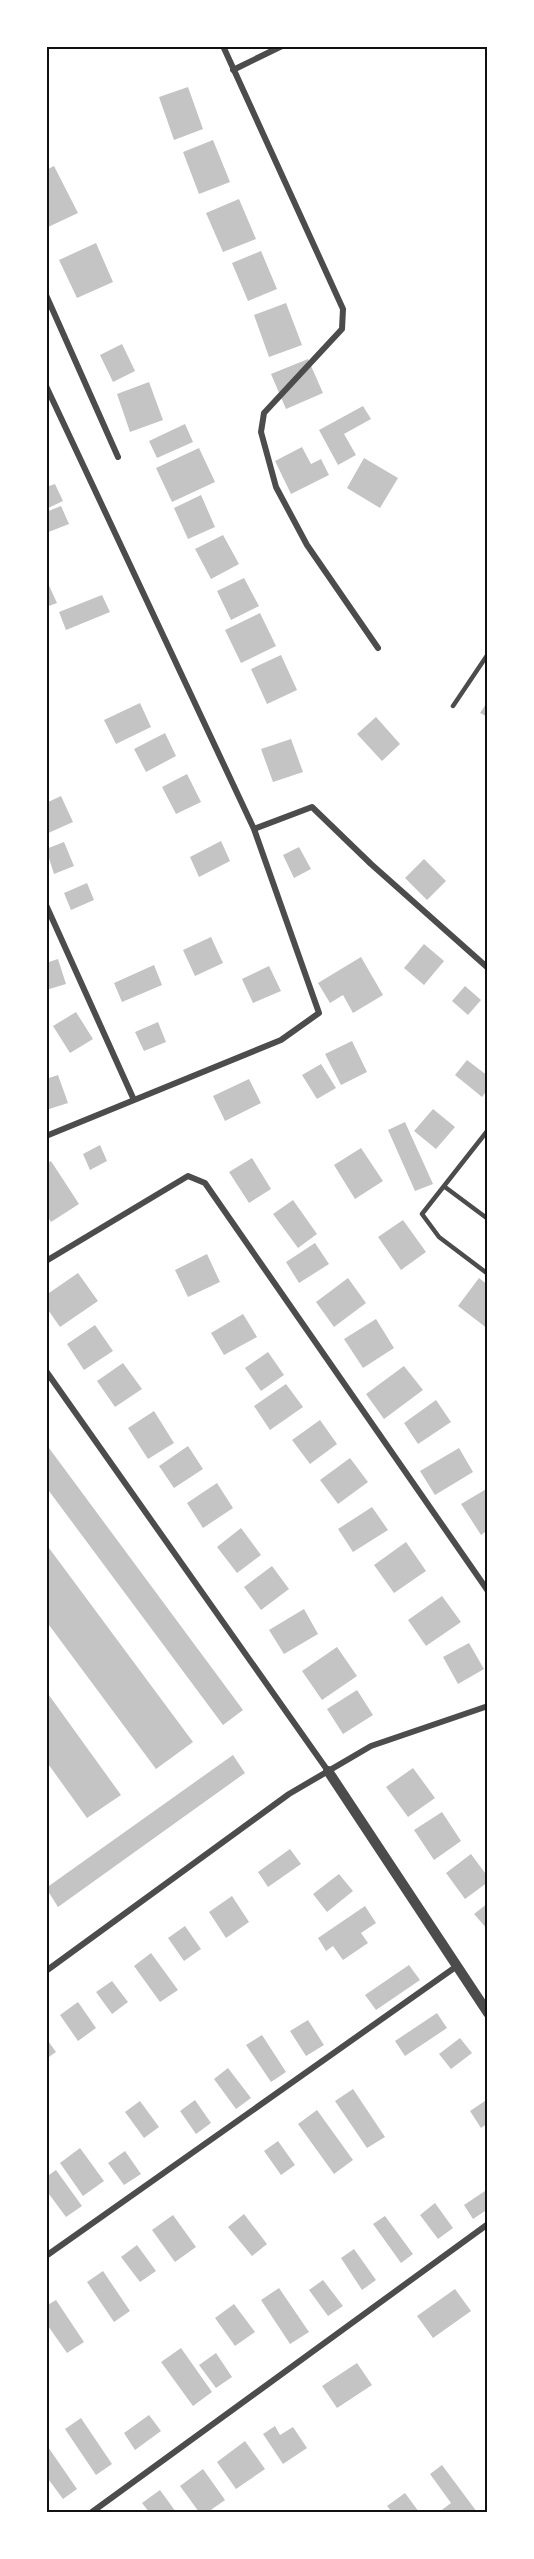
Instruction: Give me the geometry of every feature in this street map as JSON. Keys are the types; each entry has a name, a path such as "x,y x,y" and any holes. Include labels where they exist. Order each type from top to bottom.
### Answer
{"street":[{"path":"223,46 343,309 342,329 264,413 261,432 276,487 307,545 378,648"},
{"path":"233,70 282,46"},
{"path":"46,295 118,457"},
{"path":"46,1136 281,1040 319,1013 254,829 47,388"},
{"path":"254,829 312,807 379,872 488,968"},
{"path":"46,905 134,1100"},
{"path":"46,1262 188,1176 205,1183 488,1591"},
{"path":"46,1371 328,1771 488,2013"},
{"path":"46,1971 289,1794 371,1746 488,1706"},
{"path":"46,2256 457,1966"},
{"path":"92,2512 488,2224"}],"lane":[{"path":"453,706 488,654"},
{"path":"488,1130 422,1214 439,1237 488,1274"},
{"path":"445,1187 488,1218"}],"building":[{"path":"188,87 203,129 174,140 159,97"},
{"path":"213,140 230,182 199,194 183,152"},
{"path":"54,166 78,213 46,228 46,170"},
{"path":"239,199 256,239 223,252 206,213"},
{"path":"96,243 113,282 77,298 59,260"},
{"path":"261,251 277,289 248,301 232,263"},
{"path":"286,303 302,345 269,357 254,315"},
{"path":"122,344 135,371 113,382 100,355"},
{"path":"308,359 323,393 286,409 271,374"},
{"path":"149,382 163,420 130,432 117,394"},
{"path":"363,406 371,419 344,434 356,455 338,465 319,430"},
{"path":"185,424 193,442 157,458 149,441"},
{"path":"302,447 311,464 321,459 329,475 291,494 275,461"},
{"path":"199,448 215,482 172,502 156,468"},
{"path":"364,458 398,478 380,508 347,488"},
{"path":"55,484 63,501 46,509 46,487"},
{"path":"201,495 215,527 188,539 174,508"},
{"path":"61,506 69,524 46,533 46,512"},
{"path":"223,535 239,564 211,579 195,549"},
{"path":"244,578 259,606 231,620 217,591"},
{"path":"46,579 57,603 46,607"},
{"path":"102,595 110,612 66,630 59,612"},
{"path":"260,613 276,646 241,663 225,630"},
{"path":"281,655 297,690 267,704 251,669"},
{"path":"488,701 488,717 480,713"},
{"path":"140,703 151,727 116,744 104,720"},
{"path":"376,717 400,744 382,761 357,734"},
{"path":"165,733 176,756 146,772 134,749"},
{"path":"291,739 303,772 273,782 261,749"},
{"path":"187,774 201,802 176,814 162,787"},
{"path":"61,796 73,822 46,834 46,803"},
{"path":"221,841 230,861 199,877 190,857"},
{"path":"64,842 74,866 54,874 46,849"},
{"path":"299,847 311,869 294,878 283,855"},
{"path":"424,859 446,881 427,900 405,878"},
{"path":"87,883 94,900 71,910 64,893"},
{"path":"211,937 223,963 195,976 183,950"},
{"path":"424,944 444,961 424,985 404,968"},
{"path":"361,957 383,995 353,1013 343,995 330,1003 318,983"},
{"path":"58,959 66,984 46,990 46,963"},
{"path":"154,965 162,985 122,1002 114,983"},
{"path":"269,966 281,991 253,1003 242,979"},
{"path":"465,986 481,1000 468,1015 452,1001"},
{"path":"76,1012 93,1039 70,1053 53,1026"},
{"path":"158,1022 166,1042 144,1051 135,1032"},
{"path":"352,1041 367,1072 341,1085 325,1054"},
{"path":"467,1060 488,1076 488,1089 482,1097 455,1075"},
{"path":"321,1064 336,1088 317,1099 302,1075"},
{"path":"58,1075 68,1103 46,1110 46,1079"},
{"path":"249,1079 261,1103 225,1121 213,1096"},
{"path":"433,1109 455,1127 436,1149 414,1131"},
{"path":"405,1122 433,1184 415,1191 388,1130"},
{"path":"100,1145 107,1161 90,1170 83,1154"},
{"path":"361,1148 383,1181 355,1199 334,1165"},
{"path":"252,1158 271,1189 249,1203 229,1172"},
{"path":"51,1161 79,1204 51,1222 46,1214 46,1164"},
{"path":"293,1200 317,1234 298,1248 273,1214"},
{"path":"403,1220 426,1252 401,1270 378,1237"},
{"path":"315,1243 329,1264 299,1283 286,1262"},
{"path":"207,1254 220,1282 188,1297 175,1270"},
{"path":"78,1273 98,1301 60,1327 46,1307 46,1295"},
{"path":"348,1278 366,1303 334,1327 316,1302"},
{"path":"479,1278 488,1285 488,1329 458,1306"},
{"path":"243,1314 257,1337 224,1355 211,1333"},
{"path":"376,1319 394,1348 363,1368 344,1339"},
{"path":"95,1325 113,1351 84,1370 67,1344"},
{"path":"268,1352 284,1375 261,1391 245,1368"},
{"path":"123,1363 142,1389 115,1407 97,1381"},
{"path":"404,1366 423,1390 384,1419 366,1394"},
{"path":"286,1384 303,1407 270,1430 254,1406"},
{"path":"436,1400 451,1422 418,1444 404,1423"},
{"path":"154,1411 174,1443 148,1459 128,1428"},
{"path":"320,1420 337,1444 310,1464 292,1440"},
{"path":"46,1444 243,1710 223,1725 46,1487"},
{"path":"188,1446 203,1469 174,1488 159,1466"},
{"path":"459,1448 473,1472 435,1495 420,1471"},
{"path":"350,1458 368,1482 338,1504 320,1480"},
{"path":"217,1483 233,1508 203,1528 187,1503"},
{"path":"488,1488 488,1530 481,1535 461,1504"},
{"path":"372,1507 388,1530 353,1552 338,1529"},
{"path":"241,1528 261,1555 237,1573 217,1547"},
{"path":"406,1542 426,1571 394,1593 374,1565"},
{"path":"46,1544 193,1742 156,1769 46,1621"},
{"path":"272,1566 289,1589 261,1610 244,1587"},
{"path":"442,1596 461,1622 426,1646 408,1620"},
{"path":"304,1609 318,1634 284,1654 269,1630"},
{"path":"469,1643 484,1669 458,1684 443,1657"},
{"path":"337,1647 357,1676 322,1700 302,1671"},
{"path":"357,1690 373,1715 343,1734 327,1709"},
{"path":"46,1691 121,1795 87,1818 46,1761"},
{"path":"233,1755 245,1773 58,1907 46,1888"},
{"path":"413,1768 435,1798 408,1817 386,1787"},
{"path":"442,1812 461,1841 434,1860 414,1830"},
{"path":"290,1849 301,1864 268,1887 258,1872"},
{"path":"471,1854 488,1877 488,1882 465,1899 446,1873"},
{"path":"339,1874 353,1891 327,1912 313,1894"},
{"path":"232,1896 249,1922 226,1938 209,1912"},
{"path":"488,1903 488,1930 474,1914"},
{"path":"365,1906 376,1923 361,1933 368,1943 343,1960 333,1946 326,1951 318,1938"},
{"path":"185,1926 201,1949 184,1961 168,1938"},
{"path":"151,1953 178,1990 160,2002 134,1966"},
{"path":"409,1965 420,1980 376,2010 365,1995"},
{"path":"112,1981 128,2002 112,2014 96,1992"},
{"path":"78,2002 96,2028 78,2041 60,2015"},
{"path":"437,2013 447,2028 405,2056 395,2041"},
{"path":"308,2020 324,2045 306,2056 290,2031"},
{"path":"262,2035 286,2072 271,2082 246,2045"},
{"path":"46,2038 56,2052 46,2059"},
{"path":"460,2038 472,2053 451,2069 439,2054"},
{"path":"228,2068 251,2098 236,2109 214,2079"},
{"path":"353,2089 385,2137 367,2148 335,2101"},
{"path":"488,2099 488,2123 481,2128 470,2111"},
{"path":"195,2100 211,2123 196,2134 180,2111"},
{"path":"140,2101 159,2127 144,2138 125,2112"},
{"path":"317,2110 353,2160 334,2174 298,2124"},
{"path":"278,2141 295,2165 281,2175 264,2151"},
{"path":"80,2148 104,2181 83,2196 60,2163"},
{"path":"125,2151 141,2174 124,2185 108,2163"},
{"path":"56,2170 82,2206 66,2217 46,2190 46,2177"},
{"path":"488,2189 488,2209 473,2219 464,2205"},
{"path":"435,2203 453,2228 438,2239 420,2215"},
{"path":"244,2214 267,2244 252,2256 228,2227"},
{"path":"173,2215 196,2247 175,2262 152,2230"},
{"path":"385,2216 413,2254 401,2263 373,2224"},
{"path":"137,2245 156,2271 140,2282 121,2257"},
{"path":"354,2249 376,2280 362,2290 341,2258"},
{"path":"103,2271 130,2311 114,2322 87,2282"},
{"path":"323,2280 343,2306 328,2316 309,2290"},
{"path":"279,2288 309,2332 290,2344 261,2300"},
{"path":"455,2289 471,2311 433,2338 417,2316"},
{"path":"56,2300 84,2342 67,2353 46,2323 46,2306"},
{"path":"234,2304 255,2332 235,2346 215,2318"},
{"path":"181,2348 212,2392 193,2406 161,2362"},
{"path":"216,2353 232,2377 216,2388 199,2365"},
{"path":"357,2363 372,2385 337,2408 322,2386"},
{"path":"149,2415 161,2431 135,2450 124,2433"},
{"path":"81,2418 112,2464 96,2475 65,2429"},
{"path":"275,2426 280,2435 293,2427 307,2448 283,2464 263,2434"},
{"path":"245,2441 265,2469 236,2489 217,2462"},
{"path":"46,2444 77,2489 63,2499 46,2476"},
{"path":"442,2465 477,2512 439,2512 451,2503 430,2474"},
{"path":"203,2469 225,2500 208,2512 199,2512 180,2486"},
{"path":"160,2490 176,2512 149,2512 142,2503"},
{"path":"405,2493 419,2512 392,2512 387,2506"}]}
